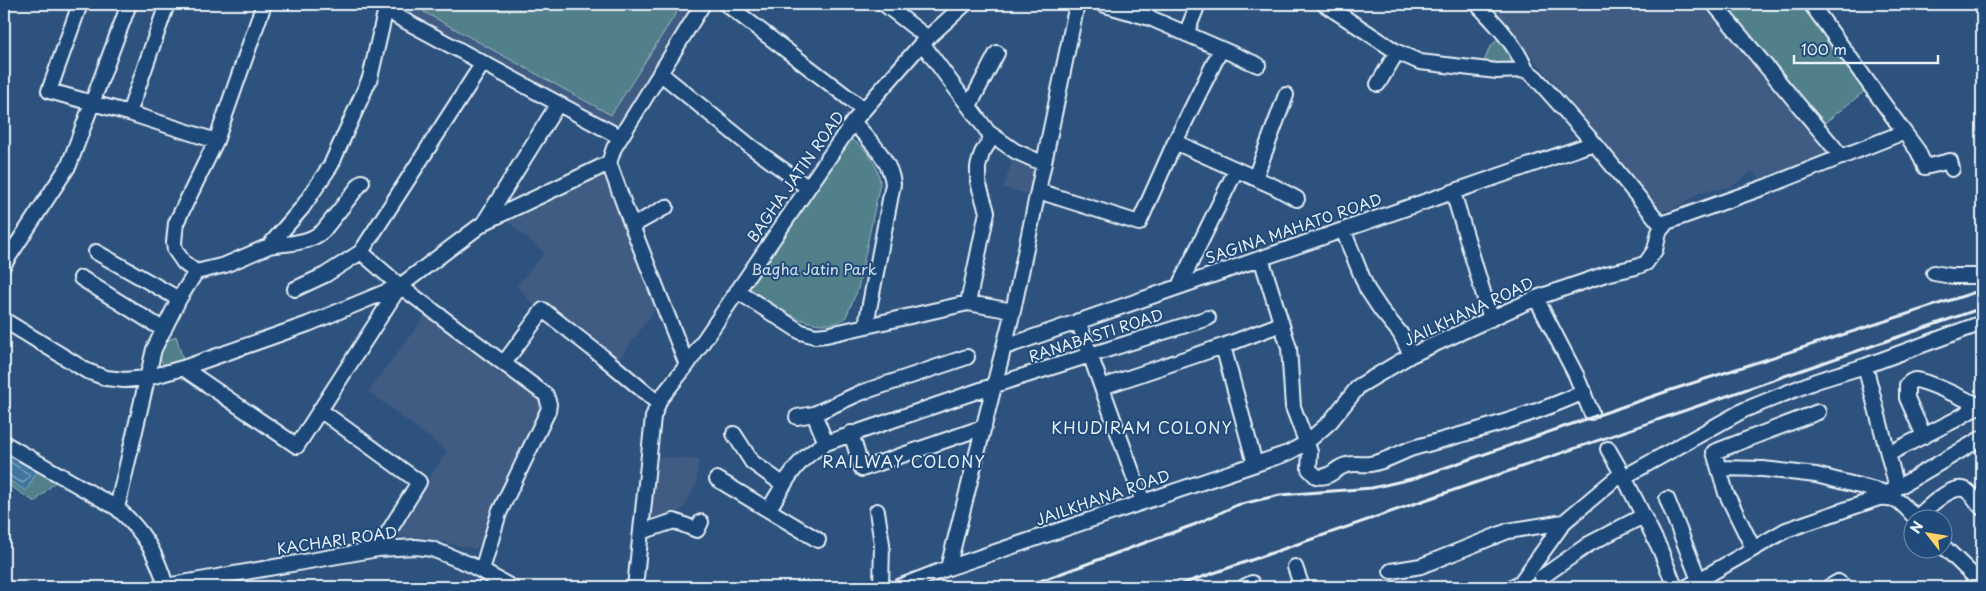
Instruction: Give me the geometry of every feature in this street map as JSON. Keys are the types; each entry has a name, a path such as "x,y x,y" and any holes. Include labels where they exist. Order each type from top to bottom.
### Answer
{"street":[{"path":"80,4 49,92 129,113 216,141"},
{"path":"4,264 69,165 129,4"},
{"path":"129,113 167,4"},
{"path":"196,272 177,255 174,233 180,213 216,141 264,4"},
{"path":"687,365 609,162 614,148 703,4"},
{"path":"726,4 863,109"},
{"path":"884,4 925,40 969,106 993,136 1025,157 1044,164"},
{"name":"BAGHA JATIN ROAD","path":"635,587 653,417 658,403 687,365 807,187 863,109 925,40 965,4"},
{"path":"948,568 1005,347 1077,4"},
{"path":"1102,4 1150,18 1258,65"},
{"path":"1186,34 1198,4"},
{"path":"1324,4 1397,52 1411,59 1432,64 1497,72 1526,70"},
{"path":"1477,4 1511,41 1526,70 1535,77 1594,143 1662,226 1672,219 1773,184 1904,132"},
{"path":"1714,4 1842,157"},
{"path":"1811,4 1918,151 1925,167 1950,161 1952,169"},
{"path":"269,246 302,208 331,165 370,78 384,6 398,17 620,138"},
{"path":"1038,191 1139,222 1175,142 1221,49"},
{"path":"1378,84 1397,52"},
{"path":"969,106 997,53"},
{"path":"295,289 325,275 362,252 483,63"},
{"path":"660,73 750,146 807,187"},
{"path":"1255,178 1286,95"},
{"path":"484,222 558,104"},
{"path":"853,122 880,154 892,176 893,184 866,326"},
{"path":"968,303 987,212 978,182 978,167 982,153 993,136"},
{"path":"1175,142 1297,199"},
{"name":"SAGINA MAHATO ROAD","path":"1005,347 1594,143"},
{"path":"4,320 87,371 106,378 124,380 147,378 183,368 308,324 400,286 484,222 609,162"},
{"path":"1179,286 1236,170"},
{"path":"117,508 154,349 179,300 196,272 226,265 269,246 303,242 316,237 323,231 362,182"},
{"path":"1453,192 1491,319"},
{"path":"632,226 666,207"},
{"name":"JAILKHANA ROAD","path":"899,587 948,568 1288,453 1306,443 1336,416 1359,386 1411,356 1536,298 1606,274 1636,268 1646,263 1655,250 1662,226"},
{"path":"1343,230 1367,289 1400,333 1411,356"},
{"path":"96,252 179,300"},
{"path":"362,252 400,286 546,395 549,404 548,411 499,513 482,570"},
{"path":"1261,258 1290,348 1293,407 1310,452 1309,470 1312,474 1321,478 1347,465 1371,464 1412,449 1463,436 1488,425 1514,420 1584,392"},
{"path":"1934,273 1982,276"},
{"path":"81,278 164,330"},
{"path":"183,368 297,446 400,286"},
{"path":"737,291 808,335 826,335 968,303 1013,311"},
{"path":"1536,298 1584,392 1591,412"},
{"path":"504,363 542,310 603,356 658,403"},
{"name":"RANABASTI ROAD","path":"769,509 803,458 826,443 995,384 1208,318"},
{"path":"1078,321 1143,502"},
{"path":"1517,585 1564,522 1623,475 1744,410 1816,381 1865,366 1982,323"},
{"path":"1102,387 1224,346 1281,324"},
{"path":"1224,346 1255,464"},
{"path":"797,417 814,414 860,393 967,356"},
{"path":"1865,366 1888,454 1888,493"},
{"path":"1924,436 1907,398 1907,386 1911,381 1915,380 1926,383 1980,404"},
{"path":"1888,454 1955,420 1980,404"},
{"path":"320,410 418,482 378,549"},
{"path":"1753,548 1726,493 1714,452 1818,412"},
{"path":"814,414 826,443"},
{"path":"851,433 862,470 984,427"},
{"path":"734,434 752,462 784,485"},
{"path":"1687,587 1786,530 1888,493 1982,438"},
{"path":"4,443 117,508 132,521 159,562 163,586"},
{"path":"1608,449 1660,549 1675,587"},
{"path":"1719,468 1763,469 1816,475 1888,493 1906,508"},
{"path":"717,479 818,540"},
{"path":"1928,508 1954,489 1968,491 1982,508"},
{"path":"1667,499 1699,580"},
{"path":"876,511 882,544 881,587"},
{"path":"1532,567 1546,582 1588,544 1643,516"},
{"path":"641,532 674,522 697,530 701,522"},
{"path":"1391,571 1421,566 1508,531 1564,522"},
{"name":"KACHARI ROAD","path":"163,586 378,549 416,547 432,550 482,570 511,587"},
{"path":"1954,557 1982,584"},
{"path":"1295,567 1302,587"},
{"path":"1829,587 1838,582 1845,587"}],"shaded area":[{"path":"391,4 694,4 617,129"},
{"path":"1497,4 1708,4 1832,153 1760,178 1752,171 1731,187 1701,192 1669,211 1659,209 1492,8"},
{"path":"1015,154 1040,166 1032,195 1003,188"},
{"path":"604,169 655,309 617,362 542,301 535,307 517,286 544,253 506,220"},
{"path":"429,311 545,403 496,504 488,525 488,536 475,549 420,537 391,536 447,451 368,391"},
{"path":"655,456 699,460 696,484 684,507 669,520 647,526"}],"green space":[{"path":"425,4 682,4 611,115 424,12"},
{"path":"1723,4 1802,4 1866,90 1822,125"},
{"path":"1501,35 1517,64 1482,67 1489,49"},
{"name":"Bagha Jatin Park","path":"850,139 856,142 871,158 877,170 880,183 858,289 845,319 829,324 817,324 795,317 747,286"},
{"path":"176,336 183,360 169,365 163,364 158,355 163,343"},
{"path":"4,447 56,481 35,502 4,482"}],"water":[{"path":"7,454 37,472 26,491 4,477 4,460"}],"railway":[{"path":"1024,587 1196,524 1237,505 1280,495 1372,488 1415,478 1671,390 1982,290"},
{"path":"1173,587 1982,308"}],"district":[{"name":"KHUDIRAM COLONY","path":"1142,428"},
{"name":"RAILWAY COLONY","path":"904,462"}]}
